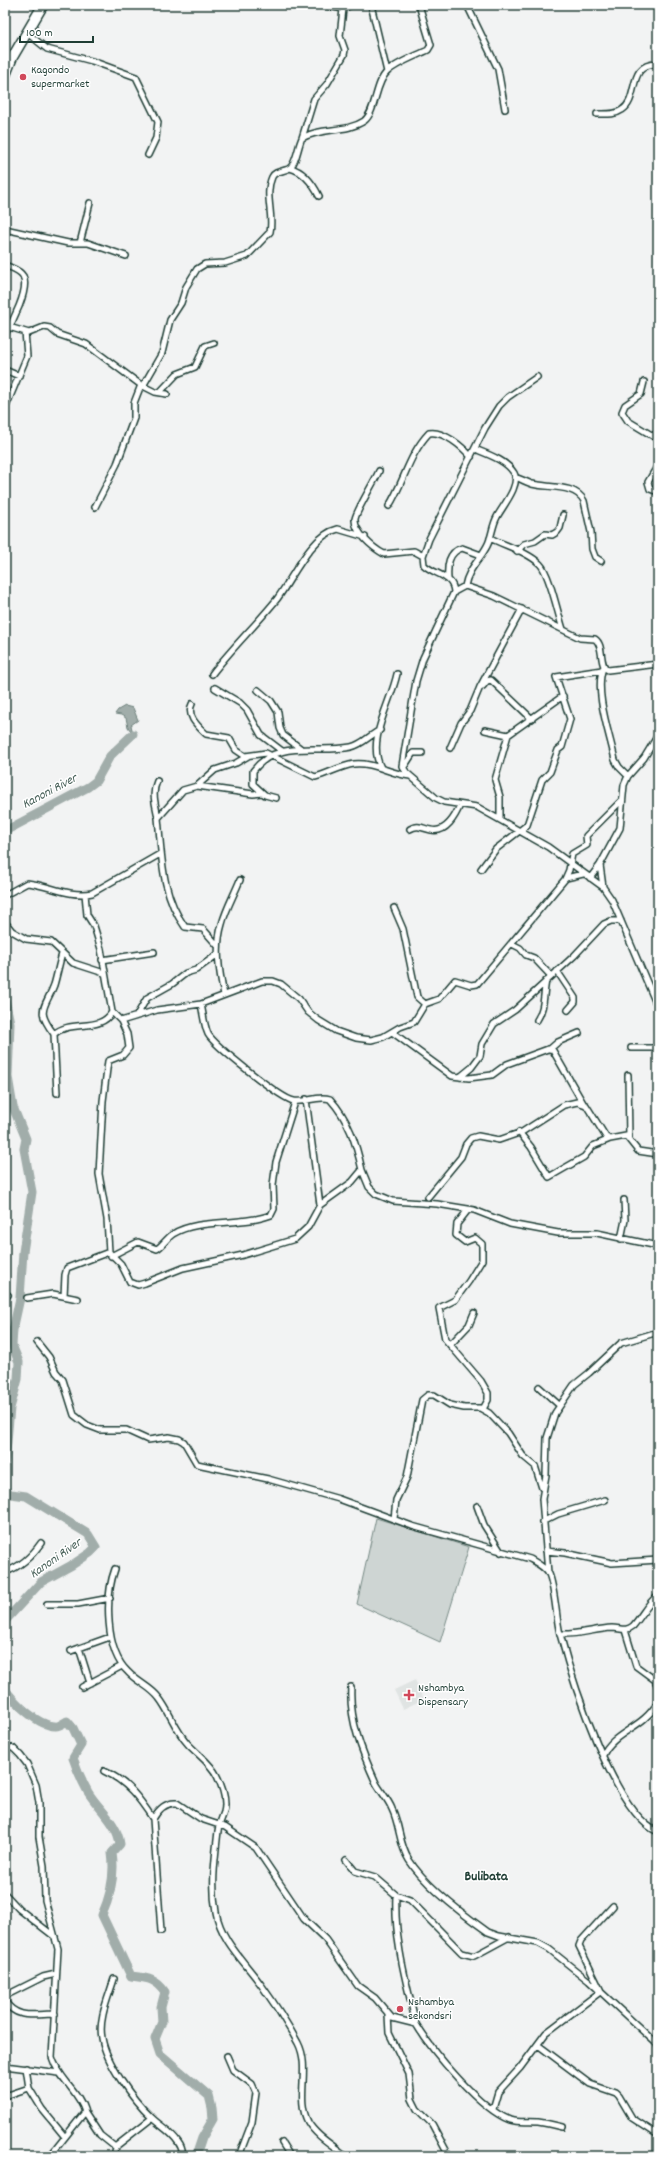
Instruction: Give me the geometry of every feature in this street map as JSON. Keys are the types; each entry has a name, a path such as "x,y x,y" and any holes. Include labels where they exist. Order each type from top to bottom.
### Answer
{"highway":[{"path":"5,76 12,58 43,5"}],"street":[{"path":"323,5 343,9 350,5"},
{"path":"371,5 387,72"},
{"path":"302,138 326,131 344,129 364,120 369,114 375,96 387,72 428,50 431,45 419,5"},
{"path":"467,5 498,68 506,109"},
{"path":"290,168 302,138 314,99 327,84 344,55 345,50 340,36 343,9"},
{"path":"26,32 47,50 92,61 136,77 158,122 156,138 148,155"},
{"path":"598,114 612,114 622,111 628,102 635,79 641,70 646,66 658,64"},
{"path":"95,507 117,464 134,418 134,403 142,386 162,354 170,320 180,303 186,287 197,269 205,264 225,263 251,254 270,232 269,198 272,177 275,173 290,168 299,171 315,188 319,196"},
{"path":"80,243 90,203"},
{"path":"5,229 68,243 88,243 126,256"},
{"path":"5,265 21,273 24,284 20,303 5,334"},
{"path":"9,328 25,332 34,332 44,327 50,328 57,334 86,344 142,386 167,394"},
{"path":"5,409 27,356 25,332"},
{"path":"160,392 177,374 194,367 205,346 214,343"},
{"path":"5,370 19,376"},
{"path":"454,592 452,583 448,579 427,567 422,561 423,556 438,520 485,428 503,402 537,377"},
{"path":"644,382 642,394 625,405 622,412 628,421 658,439"},
{"path":"389,506 402,482 410,459 429,433 435,432 444,436 457,444 471,457"},
{"path":"475,449 505,464 515,476 533,484 558,488 579,494 584,501 593,553 601,561"},
{"path":"658,465 648,482 650,489 658,492"},
{"path":"379,471 356,515 357,527 365,537 384,554 414,551 423,556"},
{"path":"515,476 509,498 497,516 490,538 481,555 470,570 465,586 454,592 423,658 416,681 405,743 403,768 410,776 436,798 460,805 477,807 500,819 520,830 570,863 583,874 603,887 612,900 658,1008"},
{"path":"516,551 524,544 535,541 543,535 552,535 557,532 560,528 563,515"},
{"path":"212,674 277,598 296,568 322,538 338,529 365,537"},
{"path":"490,538 533,559 542,566 556,603 563,629"},
{"path":"448,579 448,562 457,550 462,548 481,555"},
{"path":"465,586 486,592 580,638 597,640 600,644 603,668 600,693 615,760 619,767 628,776"},
{"path":"450,748 478,690 522,609"},
{"path":"480,869 496,849 529,823 542,780 551,770 569,726 569,712 556,678 557,676 603,668 611,671 658,664"},
{"path":"381,768 377,761 375,749 397,674"},
{"path":"478,690 487,681 491,680 532,719"},
{"path":"215,688 240,703 247,710 261,735 270,744 282,751"},
{"path":"258,690 271,701 278,712 280,728 283,735 300,748"},
{"path":"500,819 500,797 495,780 508,735 563,696"},
{"path":"192,704 189,709 190,714 206,734 227,737 238,752 248,756"},
{"path":"276,798 262,793 253,784 251,776 259,762 282,751 300,748 324,749 351,747 380,730"},
{"path":"485,730 508,735"},
{"path":"590,878 600,865 620,828 622,792 628,776 644,758 658,735"},
{"path":"197,786 215,770 236,763 248,756 262,752 272,755 315,777 342,766 355,764 365,764 410,776"},
{"path":"403,768 413,752 422,753"},
{"path":"157,781 154,803 158,818 160,854 166,888 183,925 187,929 203,929 218,946"},
{"path":"158,818 176,795 182,790 197,786 253,794 262,793"},
{"path":"564,881 572,854 587,845 586,836 621,801"},
{"path":"410,828 417,826 432,830 440,829 452,820 460,805"},
{"path":"5,895 27,883 65,892 86,894 92,893 160,854"},
{"path":"600,865 603,887"},
{"path":"121,1021 137,1015 163,1009 201,1004 262,981 274,981 281,984 299,999 308,1012 336,1031 356,1038 371,1040 383,1038 400,1027 414,1022 425,1004 439,999 455,980 471,985 477,984 512,944 519,932 564,881 571,876 583,874"},
{"path":"224,995 218,946 222,922 240,880"},
{"path":"86,894 87,915 96,934 112,1012 121,1021 127,1034 129,1048 123,1055 108,1061 102,1122 99,1183 108,1219 110,1254 123,1267 130,1282 138,1285 183,1268 243,1255 295,1239 308,1227 320,1205 352,1182 362,1170"},
{"path":"394,908 402,924 417,998 425,1004"},
{"path":"460,1077 471,1068 480,1056 482,1044 491,1027 515,1010 587,944 604,924 611,921 621,921"},
{"path":"5,922 17,935 31,941 51,942 62,954 77,966 104,973"},
{"path":"512,944 519,946 526,955 534,958 551,976"},
{"path":"102,960 154,952"},
{"path":"57,1093 54,1034 45,1022 43,1005 53,987 62,954"},
{"path":"137,1015 147,998 172,984 186,973 196,970 218,954"},
{"path":"557,971 575,998 575,1002 568,1010"},
{"path":"538,1020 543,1008 543,996 547,980"},
{"path":"201,1004 208,1034 215,1043 258,1079 280,1095 295,1102 306,1099 330,1099 338,1108 352,1132 362,1170 369,1187 376,1194 387,1200 468,1210 520,1226 564,1234 596,1233 658,1246"},
{"path":"54,1034 66,1027 101,1023 112,1012"},
{"path":"392,1032 452,1076 475,1079 492,1075 507,1064 550,1049 558,1042 579,1033"},
{"path":"631,1048 658,1048"},
{"path":"550,1049 554,1051 582,1103 588,1108 603,1134 610,1139"},
{"path":"628,1075 629,1138 633,1146 638,1151 658,1154"},
{"path":"306,1099 320,1205"},
{"path":"64,1296 65,1275 68,1268 110,1254 138,1242 157,1249 172,1234 190,1228 259,1219 271,1215 274,1209 273,1185 276,1162 295,1102"},
{"path":"428,1197 452,1166 460,1159 466,1144 471,1138 478,1136 497,1141 541,1121 560,1107 569,1103 582,1103"},
{"path":"519,1132 531,1147 549,1177 584,1157 593,1146 610,1139 623,1136 629,1138"},
{"path":"621,1239 625,1220 624,1200"},
{"path":"468,1210 457,1224 456,1235 465,1242 475,1238 479,1240 482,1244 483,1255 480,1263 457,1298 439,1308 442,1314 443,1334 487,1391 489,1397 483,1409"},
{"path":"27,1298 54,1294 78,1299"},
{"path":"450,1345 469,1326 474,1313"},
{"path":"658,1332 621,1342 592,1370 574,1384 559,1405 547,1438 546,1475 542,1489 542,1522 548,1573 560,1634 578,1695 603,1755 633,1812 646,1826 658,1832"},
{"path":"37,1342 50,1357 56,1372 65,1383 74,1415 87,1425 100,1430 126,1430 148,1440 175,1437 184,1442 197,1464 268,1478 339,1499 394,1519 530,1560 541,1566 548,1573"},
{"path":"539,1387 559,1405"},
{"path":"394,1519 396,1500 407,1477 422,1400 424,1397 431,1394 450,1405 483,1409 505,1430 523,1456 535,1466 542,1489"},
{"path":"542,1522 558,1514 605,1500"},
{"path":"478,1506 484,1525 501,1552"},
{"path":"5,1572 23,1562 41,1543"},
{"path":"546,1551 565,1553 612,1563 658,1560"},
{"path":"114,1569 110,1598 110,1637 122,1666 158,1697 186,1742 217,1775 225,1805 219,1826 214,1876 216,1912 219,1923 232,1947 261,1985 298,2044 304,2065 304,2106 308,2123 315,2131 346,2156"},
{"path":"560,1634 586,1633 610,1628 625,1630 632,1626 644,1609 658,1595"},
{"path":"47,1604 78,1604 110,1598"},
{"path":"625,1630 636,1666 655,1680 658,1687"},
{"path":"71,1651 110,1637"},
{"path":"79,1648 90,1683"},
{"path":"82,1688 122,1666"},
{"path":"350,1686 351,1715 355,1729 377,1784 392,1809 403,1848 410,1861 432,1886 479,1926 492,1934 538,1943 549,1949 601,1993 658,2045"},
{"path":"603,1755 610,1744 647,1719 658,1702"},
{"path":"5,1747 13,1748 20,1755 27,1764 36,1785 39,1837 44,1866 45,1900 56,1938 58,1956 52,2057 59,2073 80,2101 85,2112 100,2135 115,2147"},
{"path":"104,1771 120,1780 130,1788 153,1819 161,1931"},
{"path":"153,1819 162,1808 172,1803 177,1803 201,1819 225,1827 249,1842 261,1853 304,1919 325,1939 358,1986 375,1998 392,2018 416,2024"},
{"path":"346,1860 355,1871 375,1877 396,1895 410,1900 462,1953 474,1956 509,1938"},
{"path":"5,1894 19,1909 56,1938"},
{"path":"396,1895 395,1919 397,1943 416,2024 430,2045 458,2076 493,2109 514,2121 536,2122 562,2127"},
{"path":"601,1993 579,1946 581,1941 613,1906"},
{"path":"5,1996 43,1978 56,1974"},
{"path":"114,1979 104,2012 101,2037 105,2049 118,2074 152,2118 175,2138 181,2146 182,2156"},
{"path":"493,2109 498,2092 546,2033 601,1993"},
{"path":"5,2001 9,2008 20,2014 55,2014"},
{"path":"388,2014 389,2033 409,2074 412,2099 417,2109 432,2124 449,2156"},
{"path":"538,2044 590,2084 616,2093 632,2118 658,2135"},
{"path":"227,2056 233,2070 252,2084 256,2093 252,2122 239,2156"},
{"path":"5,2066 59,2073"},
{"path":"26,2068 29,2088 42,2109 65,2137"},
{"path":"5,2096 29,2088"},
{"path":"50,2156 85,2112"},
{"path":"113,2156 115,2147 152,2118"},
{"path":"282,2143 290,2156"}],"shaded area":[{"path":"125,706 133,708 138,720 131,725 133,734 128,727 126,718 115,714 118,710"},
{"path":"376,1518 469,1547 440,1642 357,1604"},
{"name":"Nshambya Dispensary","path":"415,1680 424,1699 403,1709 394,1690"}],"waterway":[{"name":"Kanoni River","path":"5,831 88,787 96,781 110,756 133,734"},
{"name":"Kanoni River","path":"5,999 10,1023 8,1077 13,1107 26,1139 24,1149 32,1192 23,1252 20,1298 13,1330 12,1345 19,1362 18,1379 10,1408 5,1463"},
{"name":"Kanoni River","path":"5,1491 11,1494 26,1496 88,1534 96,1547 72,1565 41,1582 5,1621"},
{"name":"Kanoni River","path":"5,1689 20,1706 41,1722 56,1726 67,1721 73,1728 81,1745 73,1758 76,1767 88,1792 107,1816 115,1829 120,1844 112,1853 112,1884 102,1915 131,1976 146,1978 154,1981 162,1987 165,1992 161,2007 162,2022 155,2039 160,2054 209,2096 213,2119 202,2138 196,2156"}],"place":[{"name":"Kagondo supermarket","path":"23,77"},
{"name":"Nshambya Dispensary","path":"409,1695"},
{"name":"Nshambya sekondsri","path":"400,2009"}],"district":[{"name":"Bulibata","path":"486,1877"}]}
